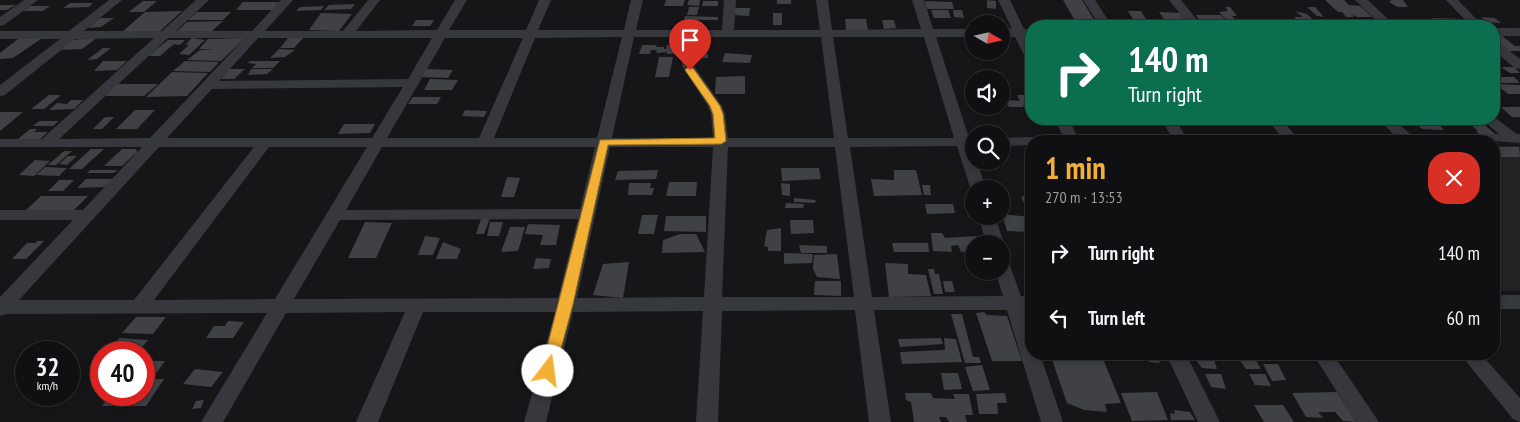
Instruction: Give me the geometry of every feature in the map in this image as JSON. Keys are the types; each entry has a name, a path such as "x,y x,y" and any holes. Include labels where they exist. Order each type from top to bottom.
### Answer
{"street":[{"path":"0,22 32,0"},
{"path":"0,92 116,0"},
{"path":"46,143 203,0"},
{"path":"1,307 89,215 152,143 287,0"},
{"path":"348,34 374,0"},
{"path":"212,422 461,0"},
{"path":"485,142 546,0"},
{"path":"535,422 566,304 637,0"},
{"path":"728,34 730,0"},
{"path":"822,0 880,422"},
{"path":"918,0 928,34 965,134"},
{"path":"1004,0 1025,32"},
{"path":"1089,0 1102,20"},
{"path":"1175,0 1191,20"},
{"path":"1361,0 1383,20"},
{"path":"1452,0 1471,20"},
{"path":"1500,32 1520,32"},
{"path":"0,35 965,33"},
{"path":"1010,33 1025,33"},
{"path":"688,34 688,66 715,106 718,114 721,141 707,422"},
{"path":"1500,50 1520,65"},
{"path":"207,85 412,83"},
{"path":"1279,125 1287,135"},
{"path":"1392,125 1403,135"},
{"path":"1497,125 1517,139"},
{"path":"1500,139 1517,139"},
{"path":"0,144 721,141 965,142"},
{"path":"1010,142 1025,142"},
{"path":"140,306 264,143"},
{"path":"334,216 587,214"},
{"path":"0,215 89,215"},
{"path":"1,307 1023,303 1010,279"},
{"path":"1500,302 1520,302"},
{"path":"367,422 417,305"},
{"path":"1037,360 1052,422"},
{"path":"1179,360 1209,422"},
{"path":"1327,360 1368,422"},
{"path":"1475,360 1520,413"}],"shaded area":[{"path":"1500,146 1520,146 1520,291 1500,291"}],"building":[{"path":"666,0 685,0 683,6 664,6"},
{"path":"689,0 700,0 699,6 687,5"},
{"path":"777,0 791,0 791,4 777,4"},
{"path":"987,0 996,1 996,9 987,8"},
{"path":"1063,0 1082,0 1094,20 1075,20"},
{"path":"1325,0 1344,0 1349,5 1360,6 1372,17 1351,15 1354,17 1346,17"},
{"path":"1390,0 1403,0 1408,7 1398,7 1392,4"},
{"path":"143,1 157,1 144,12 129,12"},
{"path":"703,1 718,1 718,6 702,6"},
{"path":"925,1 952,2 954,9 927,9"},
{"path":"243,2 279,2 272,10 236,10"},
{"path":"70,3 93,3 89,7 63,8"},
{"path":"355,4 351,9 324,10 329,5"},
{"path":"0,5 16,5 7,10 0,10"},
{"path":"30,6 50,6 43,11 23,11"},
{"path":"324,6 321,10 296,11 300,7"},
{"path":"689,7 699,7 697,15 687,15"},
{"path":"1225,7 1230,7 1237,16 1232,16 1236,20 1226,20 1219,12 1228,11"},
{"path":"1307,7 1315,7 1324,17 1317,16"},
{"path":"735,8 750,8 749,16 734,15"},
{"path":"931,10 948,10 951,18 934,18"},
{"path":"953,10 962,10 964,18 954,17"},
{"path":"182,11 160,31 122,32 145,12"},
{"path":"1128,11 1141,11 1146,20 1133,20"},
{"path":"1295,11 1307,14 1314,20 1297,20 1294,17 1303,17"},
{"path":"197,12 231,12 223,20 188,20"},
{"path":"1159,12 1180,13 1185,20 1165,20"},
{"path":"321,13 352,14 339,31 309,30"},
{"path":"773,13 782,13 782,25 773,25"},
{"path":"1196,15 1221,15 1225,20 1199,20"},
{"path":"685,16 718,17 718,20 693,20 691,25 683,24"},
{"path":"1481,17 1495,18 1497,20 1485,20"},
{"path":"100,18 114,18 101,27 88,28"},
{"path":"1432,18 1466,20 1434,20"},
{"path":"845,19 866,19 868,30 846,30"},
{"path":"416,20 434,20 430,26 412,26"},
{"path":"882,20 894,20 896,28 884,29"},
{"path":"223,21 211,32 176,32 187,22"},
{"path":"1500,36 1515,46 1520,46 1520,51 1509,51 1500,44"},
{"path":"97,38 82,49 60,50 71,40"},
{"path":"192,38 205,40 189,55 179,54 189,45 185,45"},
{"path":"245,38 221,61 187,60 200,50 215,50 199,49 208,39"},
{"path":"288,38 303,38 294,48 280,48"},
{"path":"18,39 41,39 13,58 0,59 0,53"},
{"path":"168,40 185,40 180,45 174,44 160,56 148,56"},
{"path":"694,41 705,41 704,54 708,54 708,58 692,58"},
{"path":"642,45 657,45 656,47 664,47 666,49 667,45 682,45 680,54 656,53 657,50 651,50 650,54 639,54"},
{"path":"103,48 111,48 97,59 87,60"},
{"path":"279,49 295,50 285,57 270,58"},
{"path":"725,53 752,55 750,63 722,62"},
{"path":"659,57 673,57 669,77 655,77"},
{"path":"103,61 127,61 117,70 94,71"},
{"path":"185,61 219,62 210,72 173,71"},
{"path":"251,61 280,61 273,68 252,68 256,64 247,63"},
{"path":"1501,67 1514,67 1520,73 1510,73"},
{"path":"229,69 245,69 234,79 221,79"},
{"path":"251,69 273,69 267,74 248,75"},
{"path":"425,69 453,70 448,78 420,77"},
{"path":"172,72 208,73 187,96 146,97"},
{"path":"745,76 745,94 715,94 716,77"},
{"path":"1500,76 1514,77 1520,83 1500,83"},
{"path":"430,79 458,80 452,90 424,90"},
{"path":"117,84 158,84 144,96 105,96"},
{"path":"1500,84 1520,85 1520,94 1508,94 1500,88"},
{"path":"49,95 61,95 44,109 31,109"},
{"path":"1017,95 1025,95 1024,107 1010,107 1010,100 1020,101"},
{"path":"413,97 441,97 437,104 408,104"},
{"path":"71,100 83,100 74,109 49,110 57,103 67,104"},
{"path":"1501,107 1520,107 1520,117 1512,117"},
{"path":"135,110 155,110 137,129 116,129"},
{"path":"465,110 487,111 484,117 462,116"},
{"path":"0,112 23,112 0,131"},
{"path":"105,117 114,117 102,129 93,129"},
{"path":"39,121 59,121 53,126 33,126"},
{"path":"344,124 375,124 370,133 338,134"},
{"path":"1418,125 1440,125 1444,130 1422,129"},
{"path":"1472,125 1485,125 1496,135 1480,135 1476,131 1478,131"},
{"path":"30,129 37,129 34,132 48,132 39,140 17,140"},
{"path":"1500,147 1519,147 1520,157 1500,157"},
{"path":"91,149 104,149 82,169 69,169"},
{"path":"122,149 136,149 137,152 122,166 104,166"},
{"path":"64,151 72,151 56,165 48,165"},
{"path":"68,156 77,156 67,165 59,164"},
{"path":"35,160 50,161 34,176 19,175"},
{"path":"45,167 67,168 59,176 36,175"},
{"path":"781,168 819,168 821,179 782,181"},
{"path":"90,170 118,170 114,173 87,173"},
{"path":"658,170 656,179 615,180 618,171"},
{"path":"894,170 916,170 922,195 874,196 871,179 894,180"},
{"path":"507,177 520,178 514,197 501,197"},
{"path":"86,179 113,179 104,187 77,188"},
{"path":"59,180 74,180 63,191 48,191"},
{"path":"669,182 697,182 696,196 666,196"},
{"path":"629,183 651,183 650,188 654,188 652,195 628,195"},
{"path":"781,183 790,184 790,196 782,195"},
{"path":"922,185 930,185 931,195 924,195"},
{"path":"41,196 88,196 74,210 26,210"},
{"path":"1021,196 1025,196 1025,206"},
{"path":"794,198 816,200 815,203 794,202"},
{"path":"786,203 804,204 803,208 785,208"},
{"path":"925,204 953,204 955,213 927,214"},
{"path":"642,215 658,215 654,234 638,234"},
{"path":"1010,215 1025,216 1025,232 1007,231 1005,225 1010,225"},
{"path":"666,216 706,216 706,232 664,231"},
{"path":"490,218 484,234 476,234 481,219"},
{"path":"790,220 813,220 814,233 791,234"},
{"path":"365,222 392,223 376,258 348,258"},
{"path":"490,222 503,222 499,236 487,236"},
{"path":"528,224 560,225 556,245 540,245 543,235 525,234"},
{"path":"510,227 525,227 518,251 501,252"},
{"path":"781,228 781,251 768,251 768,247 764,246 767,230"},
{"path":"931,233 942,233 945,238 965,237 965,251 961,252 958,245 951,246 952,252 933,251"},
{"path":"680,234 696,234 705,252 662,253 663,240"},
{"path":"425,236 440,238 433,255 418,255"},
{"path":"37,241 44,241 26,259 12,259 27,243 36,243"},
{"path":"443,242 461,249 457,259 436,259"},
{"path":"892,243 928,243 929,252 894,252"},
{"path":"799,245 827,246 827,253 801,253"},
{"path":"784,253 813,254 812,263 784,264"},
{"path":"837,254 840,279 817,277 813,269 814,255"},
{"path":"536,258 551,259 549,268 533,269"},
{"path":"629,262 623,298 593,295 603,264"},
{"path":"885,263 908,264 908,274 926,275 931,296 889,297"},
{"path":"928,269 934,269 935,274 939,274 943,294 934,294"},
{"path":"815,281 841,281 841,296 814,295"},
{"path":"943,281 952,281 955,292 945,292"},
{"path":"984,312 987,315 1007,316 1022,361 992,361 976,313"},
{"path":"951,314 962,314 973,357 979,357 981,363 965,363"},
{"path":"136,317 166,317 153,334 122,333"},
{"path":"228,321 244,322 233,338 206,338 214,326 225,326"},
{"path":"119,338 148,340 147,341 116,341"},
{"path":"941,338 943,344 900,347 898,339"},
{"path":"944,338 956,339 962,362 902,364 900,352 945,350"},
{"path":"1052,360 1103,360 1121,403 1105,404 1107,412 1084,410 1067,403"},
{"path":"1148,360 1159,360 1160,363 1149,362"},
{"path":"1196,360 1214,360 1217,369 1202,368"},
{"path":"1240,360 1256,360 1261,369 1246,369"},
{"path":"1355,360 1400,361 1356,361"},
{"path":"155,361 165,361 155,375"},
{"path":"1263,364 1278,364 1286,380 1272,381"},
{"path":"982,365 990,390 973,391 965,367"},
{"path":"195,369 223,372 211,387 183,384"},
{"path":"941,373 958,373 962,389 944,390"},
{"path":"1205,374 1221,374 1226,389 1211,387"},
{"path":"1249,374 1265,374 1271,386 1255,385"},
{"path":"155,379 164,379 155,392"},
{"path":"1157,392 1168,420 1132,421 1121,393"},
{"path":"1337,392 1356,422 1343,421 1335,412 1318,412 1323,418 1306,417 1292,393"},
{"path":"905,393 931,393 933,398 955,399 953,394 969,394 973,415 965,415 967,422 949,422 946,417 939,417 941,422 914,422 911,402 906,400"},
{"path":"1005,393 1007,403 997,403 998,414 979,414 976,394"},
{"path":"204,400 201,408 192,409 196,401"},
{"path":"1254,405 1283,405 1294,422 1264,422"},
{"path":"1174,410 1190,412 1195,420 1171,420 1170,413 1175,414"}],"route":[{"path":"548,371 566,304 604,142 721,141 718,114 715,106 690,70"}]}
